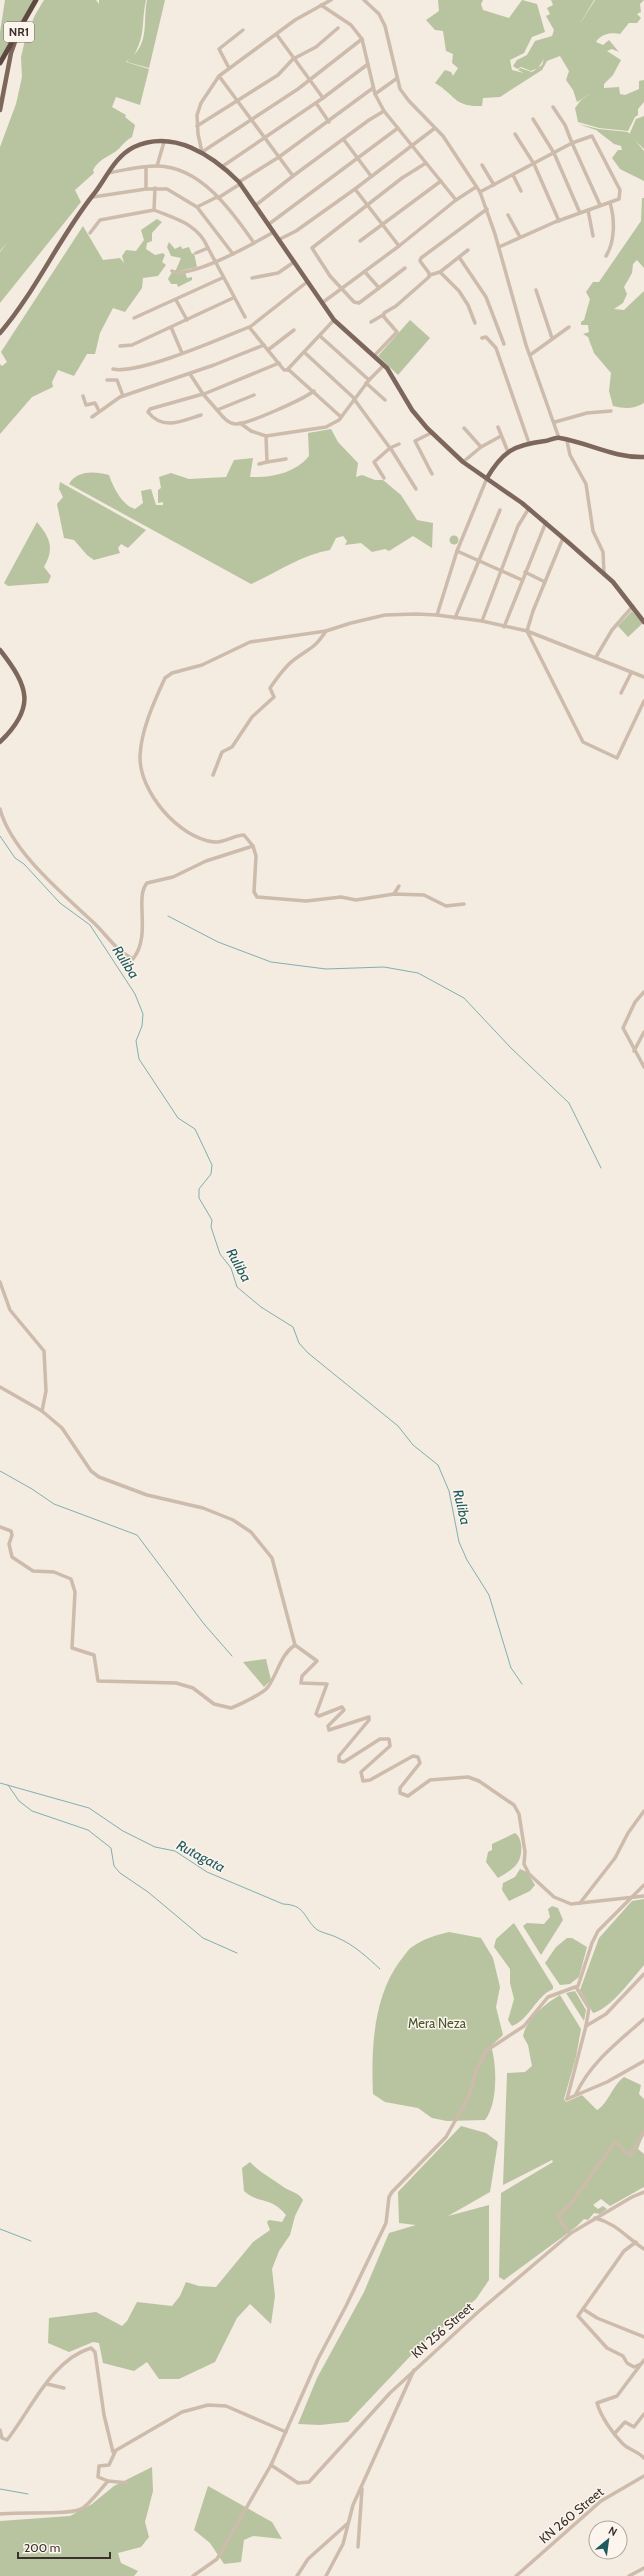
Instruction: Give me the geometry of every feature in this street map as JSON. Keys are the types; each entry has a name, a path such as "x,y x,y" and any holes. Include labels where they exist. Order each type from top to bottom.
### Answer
{"highway":[{"name":"NR1","path":"0,63 18,34 36,0"}],"main road":[{"path":"0,110 11,53 18,34"},
{"path":"0,333 108,172 122,156 133,148 164,142 187,146 202,152 223,166 239,183 280,239 307,282 334,320 384,365 416,415 431,433 464,462 529,508 546,522 604,574 633,606 644,622"},
{"path":"487,478 500,458 508,452 529,443 559,438 613,453 644,457"},
{"path":"0,650 15,668 22,682 26,703 19,722 0,742"}],"street":[{"path":"332,0 295,20 277,35 219,76 201,103 197,126 202,152 310,80 362,39"},
{"path":"364,0 378,14 385,26 396,78 409,101 453,149 480,192 487,208 499,247 530,356 559,438"},
{"path":"321,5 351,25 362,39 373,88 384,111 456,200"},
{"path":"197,126 278,75 294,59 316,47 338,28"},
{"path":"229,68 219,49 243,30"},
{"path":"277,35 323,98"},
{"path":"223,166 266,139 368,64"},
{"path":"219,76 250,120 293,176"},
{"path":"375,94 396,78"},
{"path":"197,207 218,198 279,157 329,122 373,88"},
{"path":"316,103 329,122"},
{"path":"553,106 565,125 600,205"},
{"path":"256,205 369,120 384,111"},
{"path":"533,119 554,153 580,213"},
{"path":"269,224 398,128"},
{"path":"280,239 288,236 435,128"},
{"path":"515,134 534,164 558,221"},
{"path":"480,192 513,176 572,143 594,136 620,190 619,199 558,221 499,247"},
{"path":"344,140 359,157 371,176"},
{"path":"157,166 164,142"},
{"path":"405,268 356,303 342,289 312,248 369,204 426,163"},
{"path":"482,165 494,185"},
{"path":"108,172 157,166 178,169 188,173 218,198 233,213 254,243"},
{"path":"146,167 146,189"},
{"path":"513,176 521,191"},
{"path":"360,241 441,181"},
{"path":"322,303 399,246 456,200 476,187"},
{"path":"154,210 155,188"},
{"path":"92,197 155,188 172,191 197,207 232,254"},
{"path":"355,188 369,204 399,246"},
{"path":"606,256 612,241 614,219 610,203"},
{"path":"430,275 420,261 421,258 487,208"},
{"path":"90,233 100,220 154,210 190,225 201,237 208,248 222,278 245,317"},
{"path":"588,210 593,236"},
{"path":"508,215 520,237"},
{"path":"172,271 182,273 214,263 274,232"},
{"path":"196,253 208,248"},
{"path":"371,322 396,306 430,275 440,272 468,250"},
{"path":"459,257 486,298 504,344"},
{"path":"252,278 278,273 294,262"},
{"path":"365,272 379,288"},
{"path":"440,272 459,291 468,305 474,323"},
{"path":"134,318 222,278"},
{"path":"113,368 125,371 182,353 250,328 307,282"},
{"path":"536,290 552,338"},
{"path":"120,346 132,345 233,298"},
{"path":"176,300 187,320"},
{"path":"375,356 397,332 383,315"},
{"path":"289,370 334,320"},
{"path":"171,327 182,353"},
{"path":"530,356 552,338 569,327"},
{"path":"250,328 284,370 289,370 341,417"},
{"path":"268,350 294,330"},
{"path":"320,336 385,400"},
{"path":"482,338 486,336 496,348 529,443"},
{"path":"92,417 123,396 190,374 264,345"},
{"path":"304,352 355,399 416,489"},
{"path":"201,415 166,424 158,422 148,412 150,409 204,394 279,363"},
{"path":"190,374 204,394 226,420 240,423 251,431 266,436 326,427 341,417 367,382 384,365"},
{"path":"107,380 117,380 123,396"},
{"path":"240,423 304,398 314,391"},
{"path":"84,396 86,405 95,403 99,411"},
{"path":"217,410 254,396"},
{"path":"554,422 587,413 611,411"},
{"path":"498,427 508,452"},
{"path":"464,428 481,447"},
{"path":"431,433 415,441 432,474"},
{"path":"266,436 267,462"},
{"path":"464,462 481,447 501,436"},
{"path":"567,441 570,455 586,484 592,530 603,552 604,574"},
{"path":"384,478 374,462 390,449 399,444"},
{"path":"259,464 286,459"},
{"path":"437,615 457,551 487,478"},
{"path":"482,621 518,526 529,508"},
{"path":"455,618 500,510"},
{"path":"504,626 546,522"},
{"path":"563,538 527,631 584,744 617,758 644,701"},
{"path":"457,551 500,572 522,580"},
{"path":"525,572 545,582"},
{"path":"596,657 612,630 633,606"},
{"path":"464,904 446,906 424,895 394,894 356,900 341,897 306,901 257,898 254,892 256,856 253,846 244,835 217,842 204,839 180,828 168,817 142,773 140,756 146,727 164,681 172,673 202,665 250,642 326,631 352,622 385,615 416,614 437,615 482,621 527,631 596,657 644,678"},
{"path":"213,775 222,752 232,747 252,717 274,697 270,688 277,677 295,659 315,647 326,631"},
{"path":"621,693 632,673"},
{"path":"0,809 13,835 42,873 70,902 92,921 115,948 133,959 142,945 143,893 147,883 172,877 206,861 253,846"},
{"path":"394,894 399,886"},
{"path":"644,992 635,1002 623,1028 634,1051 644,1067"},
{"path":"634,1051 644,1032"},
{"path":"0,1282 10,1310 44,1351 46,1396 42,1411"},
{"path":"0,1388 42,1411 62,1428 86,1464 99,1477 147,1494 203,1508 238,1523 258,1539 274,1563 295,1645 317,1661 302,1676 301,1683 327,1684 316,1714 319,1716 338,1707 344,1710 340,1716 329,1724 330,1730 369,1716 369,1720 339,1756 339,1761 344,1762 380,1739 389,1738 390,1746 362,1772 363,1781 370,1780 413,1756 418,1756 420,1763 400,1788 400,1793 404,1796 408,1796 430,1780 468,1777 479,1781 514,1805 518,1814 525,1852 524,1864 529,1874 554,1897 571,1904 631,1896 644,1896"},
{"path":"0,1527 11,1531 12,1535 9,1544 12,1557 33,1570 54,1572 71,1579 75,1592 72,1648 94,1655 98,1681 176,1683 194,1688 214,1704 231,1708 267,1688 286,1654 295,1645"},
{"path":"580,1903 615,1858 628,1833 644,1811"},
{"path":"193,2576 217,2559 271,2465 318,2358 346,2306 386,2223 389,2197 392,2192 418,2168 449,2132 468,2098 477,2069 486,2051 524,2026 548,1997 576,1987 582,1978 592,1943 598,1931 631,1896 644,1885"},
{"path":"586,2026 606,2014 644,1974"},
{"path":"576,1987 589,2008 586,2026 567,2099 607,2082 644,2060"},
{"path":"576,2094 582,2081 603,2056 644,2019"},
{"path":"570,2234 558,2217 572,2202 615,2142 630,2156 644,2132"},
{"name":"KN 256 Street","path":"271,2465 298,2483 309,2482 416,2367 570,2234 595,2218 644,2192"},
{"path":"595,2218 606,2220 644,2249"},
{"path":"636,2242 624,2251 583,2308 579,2318 592,2335 607,2348 623,2356 627,2363 634,2367 641,2364"},
{"path":"583,2308 597,2318 634,2331 644,2337"},
{"path":"0,2430 2,2438 7,2440 47,2384 66,2363 88,2349 93,2349 104,2415 114,2452 109,2466 99,2466 98,2477 108,2481 128,2483"},
{"path":"644,2360 616,2396 597,2403 602,2416 623,2444 638,2451 644,2458"},
{"path":"326,2576 342,2544 348,2522 362,2486 416,2367"},
{"path":"47,2384 64,2388"},
{"path":"114,2452 182,2412 208,2405 226,2406 286,2432"},
{"path":"615,2433 624,2422 634,2427 644,2414"},
{"name":"KN 260 Street","path":"516,2576 597,2505 644,2476"},
{"path":"0,2514 15,2512 58,2512 82,2509 108,2481"},
{"path":"358,2547 363,2510 362,2486"},
{"path":"297,2576 308,2559 348,2522"},
{"path":"629,2576 644,2568"}],"green space":[{"path":"5,0 34,0 0,58 0,32"},
{"path":"44,0 96,0 99,4 99,0 146,0 142,34 138,48 134,55 139,49 144,36 147,0 165,0 149,68 127,62 129,59 126,62 149,69 140,105 116,97 112,107 126,115 125,117 135,125 132,137 115,152 100,161 93,170 94,173 75,190 81,202 0,303 0,252 7,243 0,251 0,147 16,104 22,77 21,57 26,36 35,15"},
{"path":"438,0 483,0 481,4 483,10 509,18 522,0 537,4 545,32 532,37 524,53 510,60 512,70 524,73 518,70 520,68 532,72 537,68 531,71 521,67 517,69 513,66 517,60 527,55 535,41 552,36 554,30 546,16 550,14 547,8 553,5 551,0 594,0 578,27 595,0 644,0 640,4 641,12 637,14 641,18 637,23 629,23 620,34 606,34 596,42 603,45 609,40 619,52 612,49 607,51 621,60 613,75 604,84 604,88 619,87 620,94 625,95 639,89 639,81 644,80 644,102 638,109 638,115 635,117 628,131 599,128 578,122 575,108 581,100 593,92 577,102 573,90 566,80 569,71 560,56 547,61 542,70 500,97 483,98 482,106 465,105 460,102 435,83 445,70 451,72 453,76 458,68 452,63 453,54 446,51 443,31 435,30 426,20 439,11"},
{"path":"644,116 644,149 629,135 636,119"},
{"path":"578,124 599,129 628,132 644,151 644,181 620,169 612,158 618,150 622,150 621,146 614,144 596,130"},
{"path":"642,198 644,198 644,268 637,260 633,264 632,273 624,287 627,294 623,303 614,309 624,310 644,291 644,403 629,408 622,408 613,406 609,391 611,373 594,353 588,337 583,334 589,332 588,325 581,325 581,322 584,320 590,299 586,292 593,282 599,282 641,221"},
{"path":"157,219 162,222 152,233 152,241 147,243 146,249 155,255 163,253 165,255 162,262 166,265 158,276 143,278 142,288 125,312 113,308 100,333 95,354 87,354 74,376 58,370 52,382 53,387 32,397 0,434 0,364 2,366 7,362 1,352 83,226 103,260 120,258 124,263 122,256 126,250 136,251 144,240 141,230"},
{"path":"169,242 175,249 181,246 182,249 189,247 192,254 194,253 197,267 175,272 181,258 171,256 167,247"},
{"path":"172,272 179,274 185,272 187,278 192,277 192,280 178,287 177,284 171,284 168,279"},
{"path":"410,320 430,338 398,375 378,356"},
{"path":"331,429 338,442 358,463 356,477 362,475 375,480 383,480 401,495 417,520 433,523 432,548 413,536 389,551 385,549 372,552 361,543 345,545 347,541 343,536 336,538 330,550 319,552 299,560 251,584 69,484 72,479 81,474 92,472 109,475 122,500 130,507 135,509 143,503 141,491 151,489 156,505 163,505 163,502 158,503 158,490 161,488 159,477 171,473 189,479 226,477 234,460 253,458 250,477 267,477 275,475 297,467 309,456 308,433"},
{"path":"60,482 146,530 128,548 121,544 118,548 120,553 94,560 87,555 74,540 64,538 57,504 63,497 59,489"},
{"path":"37,522 50,543 49,554 44,567 51,576 48,583 8,586 4,583"},
{"path":"454,535 459,540 454,545 449,540"},
{"path":"632,611 643,623 628,637 618,626"},
{"path":"266,1659 271,1680 264,1687 243,1662"},
{"path":"515,1833 521,1844 519,1861 509,1872 498,1878 486,1862 488,1852 492,1850 492,1844"},
{"path":"520,1869 527,1872 535,1885 530,1891 509,1901 502,1890 503,1883 515,1877"},
{"path":"644,1899 644,1965 613,2000 599,2011 593,2013 580,1990 599,1938 632,1901"},
{"path":"552,1906 558,1908 563,1920 541,1955 523,1926 527,1923 544,1924 550,1917 548,1909"},
{"path":"514,1923 553,1986 553,1989 542,1997 518,2023 512,2026 508,2020 514,1999 510,1983 510,1969 494,1947 496,1939"},
{"name":"Mera Neza","path":"449,1932 481,1938 493,1958 500,1987 496,2007 503,2035 491,2046 494,2063 495,2084 492,2104 485,2120 447,2121 432,2118 418,2108 385,2102 373,2094 372,2077 376,2025 384,1991 391,1975 410,1948 434,1936"},
{"path":"567,1938 572,1938 587,1947 579,1977 570,1984 560,1985 545,1963 556,1947"},
{"path":"575,1991 586,2010 584,2021 566,1993"},
{"path":"560,1995 581,2029 576,2057 564,2099 566,2102 582,2095 597,2110 604,2104 616,2085 624,2077 641,2085 639,2094 644,2099 644,2134 638,2149 644,2154 644,2187 610,2206 601,2199 593,2205 598,2209 603,2206 607,2209 600,2214 594,2213 588,2220 584,2219 576,2227 504,2280 499,2277 501,2193 553,2162 552,2160 503,2185 507,2073 525,2072 532,2066 528,2045 523,2036 525,2029 537,2012"},
{"path":"461,2126 486,2133 498,2142 490,2192 448,2216 489,2205 489,2280 476,2299 419,2347 348,2422 320,2425 298,2424 317,2378 364,2292 389,2233 416,2225 399,2223 398,2192"},
{"path":"250,2162 261,2172 285,2188 296,2193 303,2200 295,2216 290,2235 279,2251 272,2269 275,2296 271,2324 250,2304 237,2318 215,2362 179,2379 159,2379 147,2362 134,2371 103,2363 99,2343 93,2342 69,2352 48,2343 49,2318 96,2312 122,2326 127,2321 137,2302 172,2306 180,2296 186,2282 199,2286 216,2287 253,2242 270,2230 267,2222 269,2220 282,2222 286,2215 270,2202 254,2198 244,2191 242,2168"},
{"path":"152,2467 153,2491 145,2522 149,2537 141,2547 118,2553 121,2563 138,2571 134,2576 0,2576 0,2521 70,2516 92,2504 114,2486"},
{"path":"208,2486 272,2522 282,2539 253,2536 244,2540 241,2562 224,2564 210,2543 194,2530"}],"waterway":[{"name":"Ruliba","path":"0,836 15,858 24,864 60,903 90,925 135,994 143,1014 142,1026 136,1041 139,1059 178,1118 195,1129 212,1165 211,1174 199,1189 199,1198 212,1220 211,1227 220,1254 231,1268 237,1287 261,1307 293,1327 299,1343 308,1353 398,1426 413,1445 438,1465 449,1491 459,1542 467,1560 489,1595 511,1668 522,1684"},
{"path":"168,916 218,942 271,962 326,969 384,967 418,973 464,998 511,1048 569,1103 601,1168"},
{"path":"0,1471 32,1489 54,1504 137,1535 204,1624 232,1656"},
{"name":"Rutagata","path":"0,1783 89,1808 123,1831 155,1847 175,1851 207,1872 283,1904 296,1906 303,1912 317,1930 349,1944 380,1969"},
{"path":"8,1785 19,1801 32,1811 88,1830 111,1848 114,1866 120,1873 148,1892 203,1938 237,1953"},
{"path":"0,2229 31,2241"},
{"path":"0,2489 28,2494"}]}
